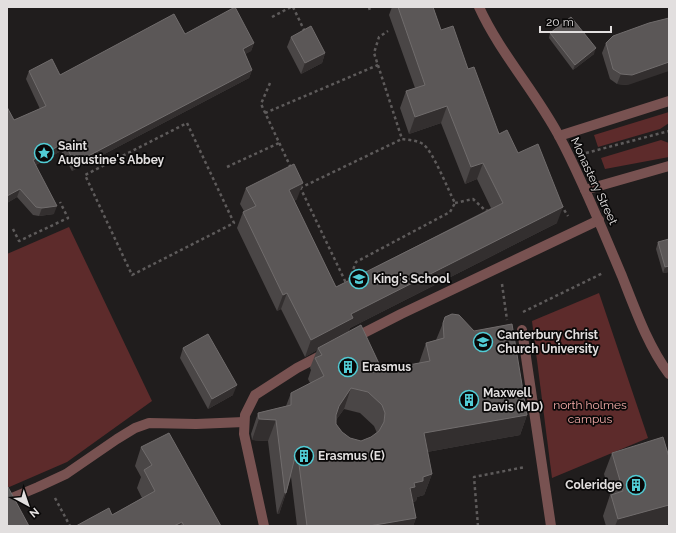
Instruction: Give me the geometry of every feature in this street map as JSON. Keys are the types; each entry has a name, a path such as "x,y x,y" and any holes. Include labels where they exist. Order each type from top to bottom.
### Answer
{"street":[{"name":"Monastery Street","path":"479,7 504,52 548,116 559,136 599,220 638,314 661,364 669,374"},
{"path":"559,136 669,101"},
{"path":"585,190 669,166"},
{"path":"346,343 401,314 599,220"},
{"path":"522,330 551,526"},
{"path":"262,526 244,434 245,415 255,395 298,368 332,350"},
{"path":"7,500 66,474 136,428 149,422 196,424 244,422"}],"path":[{"path":"272,17 292,7 305,32 300,35"},
{"path":"369,7 370,11"},
{"path":"388,31 379,37 374,53 402,139"},
{"path":"265,113 378,65"},
{"path":"270,83 262,104 291,169"},
{"path":"186,123 234,223 132,275 85,175 186,123"},
{"path":"569,157 669,131"},
{"path":"300,188 402,139 414,140 424,145 430,153 455,203"},
{"path":"227,167 279,144"},
{"path":"297,182 347,285 356,262 450,212 455,203 473,199 486,211 493,208"},
{"path":"13,229 18,241 68,218 60,202"},
{"path":"561,204 576,230"},
{"path":"500,267 507,320"},
{"path":"47,483 70,526"}],"green space":[{"path":"669,112 669,123 660,129 598,147 594,135"},
{"path":"661,140 669,143 669,157 605,169 601,158"},
{"path":"69,227 152,401 67,462 7,488 7,254"},
{"name":"north holmes campus","path":"599,293 648,438 552,478 532,321"}],"building":[{"path":"235,7 254,43 243,49 252,70 75,163 64,143 33,160 57,206 42,208 36,207 20,189 7,196 7,107 14,120 46,106 29,71 52,59 60,75 174,14 185,34"},
{"path":"398,7 433,7 441,30 453,26 468,69 474,67 499,134 507,130 518,153 538,144 563,207 351,314 353,318 311,340 287,293 283,295 243,212 256,206 246,188 294,164 303,183 289,190 336,287 503,203 483,163 471,167 447,106 415,117 406,91 425,85"},
{"path":"571,17 596,48 575,65 550,33"},
{"path":"669,18 669,62 632,75 621,74 613,69 606,43 613,36 649,23"},
{"path":"311,26 325,53 305,63 291,37"},
{"path":"669,239 669,266 665,267 658,242"},
{"path":"452,314 459,315 474,331 512,324 527,415 424,433 432,474 423,477 423,481 414,483 415,487 410,488 416,518 369,526 307,526 297,449 285,493 276,420 259,419 258,413 291,405 291,393 324,376 315,358 322,355 318,348 361,325 382,370 430,361 426,343 444,338 443,323 445,317","holes":["351,388 368,392 382,405 385,413 384,422 379,431 371,437 361,441 350,438 342,432 336,424 336,415 339,406"]},
{"path":"208,334 237,385 212,399 183,348"},
{"path":"169,433 221,526 184,526 182,522 174,526 76,526 109,508 112,515 155,491 144,470 152,465 141,447"},
{"path":"663,437 669,457 669,505 618,519 611,495 623,491 612,453"},
{"path":"8,487 29,526 7,526"}],"place":[{"name":"Saint Augustine's Abbey","path":"44,153"},
{"name":"King's School","path":"359,279"},
{"name":"Canterbury Christ Church University","path":"483,342"},
{"name":"Erasmus","path":"348,367"},
{"name":"Maxwell Davis (MD)","path":"469,400"},
{"name":"Erasmus (E)","path":"304,456"},
{"name":"Coleridge","path":"636,485"}]}
